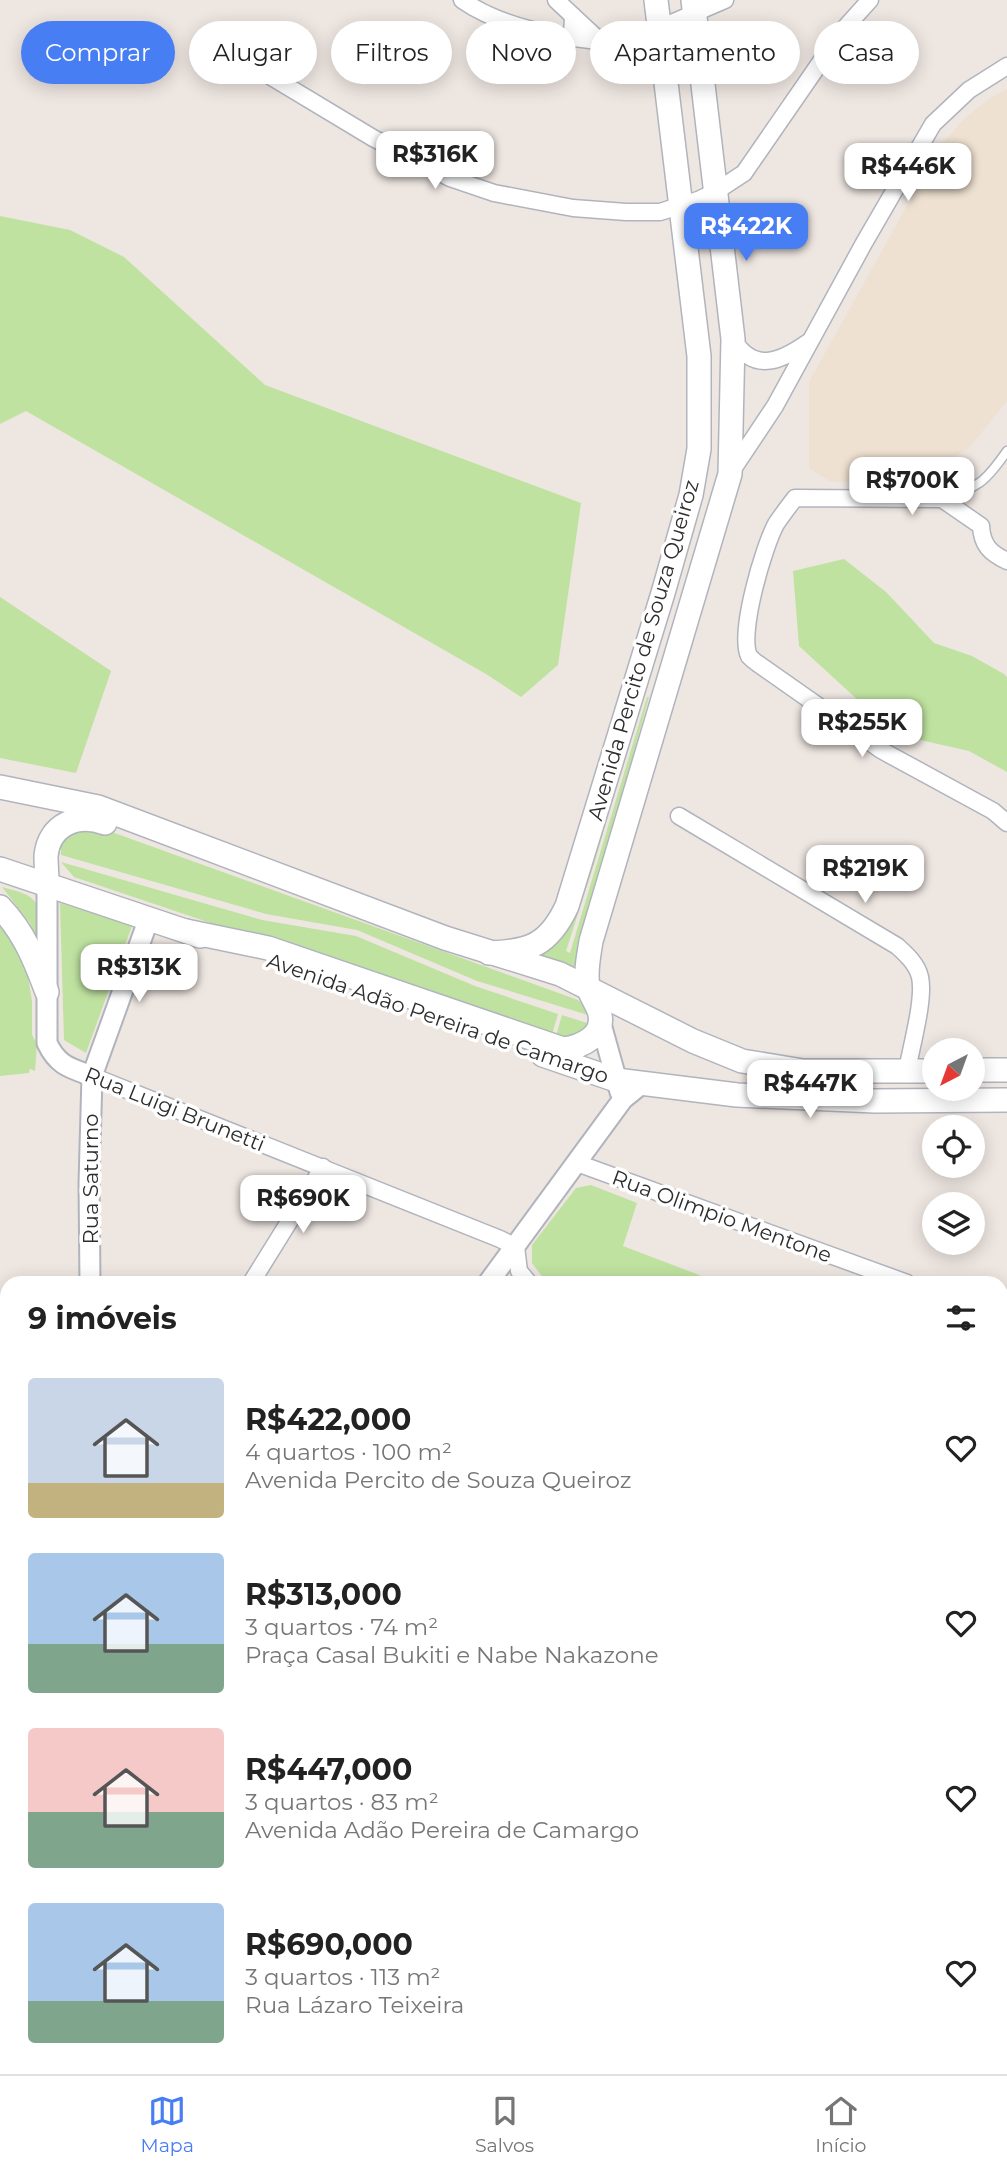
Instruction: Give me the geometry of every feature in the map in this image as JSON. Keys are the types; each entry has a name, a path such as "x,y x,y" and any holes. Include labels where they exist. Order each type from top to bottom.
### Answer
{"main road":[{"name":"Avenida Percito de Souza Queiroz","path":"656,0 658,21"},
{"name":"Avenida Percito de Souza Queiroz","path":"589,989 587,979 590,947 730,474 733,339 694,6"},
{"name":"Avenida Percito de Souza Queiroz","path":"489,953 516,952 534,947 560,922 691,495 699,449 699,356 684,231 671,209 664,84"},
{"path":"0,787 98,807 489,953 560,974 693,1041 742,1061 803,1071 922,1071"},
{"path":"47,884 46,854 58,829 69,821 92,818 234,867 286,878"},
{"path":"46,854 68,887 85,897"},
{"name":"Avenida Adão Pereira de Camargo","path":"0,869 186,931 619,1090 650,1084 737,1095 792,1098 876,1101 1007,1100"},
{"path":"0,907 22,933 47,992"},
{"path":"186,931 268,948 563,1049 576,1048 589,1041 601,1024 589,989"},
{"path":"590,947 600,978 622,1006"},
{"path":"985,1070 1007,1070"}],"street":[{"path":"462,0 510,21"},
{"path":"556,0 590,32"},
{"path":"669,21 694,6 725,0"},
{"path":"283,84 373,138 450,178 494,193 573,208 626,212 671,209 715,192 744,173 842,31 870,0"},
{"path":"573,16 573,21"},
{"path":"730,474 775,406 933,124 969,90 1007,66"},
{"path":"733,339 747,356 770,362 789,355 811,339"},
{"path":"1007,561 988,549 981,526 942,499 795,498 777,524 760,564 747,622 749,656 881,750 993,811 1007,823"},
{"path":"679,816 897,946 911,959 920,975 920,994 907,1071"},
{"name":"Rua Luigi Brunetti","path":"47,884 47,1044 60,1063 516,1247"},
{"name":"Rua Saturno","path":"90,1276 92,1076 149,918"},
{"path":"493,1276 577,1163 619,1090 601,1024"},
{"path":"60,1063 80,1065 90,1061 102,1048"},
{"name":"Rua Olimpio Mentone","path":"577,1163 873,1276"},
{"path":"255,1276 323,1167"},
{"path":"516,1247 519,1271 523,1276"}],"lane":[{"path":"942,499 977,487 1007,451"}],"shaded area":[{"path":"1007,89 1007,401 969,448 919,478 866,484 829,481 809,468 809,382 939,148 964,119 990,98"}],"green space":[{"path":"0,216 70,230 124,257 265,385 581,503 558,665 521,697 486,674 26,411 0,424"},
{"path":"844,559 886,592 934,643 972,656 1007,677 1007,772 969,751 916,739 859,701 799,646 793,571"},
{"path":"0,597 111,671 76,773 0,758"},
{"path":"642,696 566,951 570,953 649,697 575,965 573,969 537,958 566,932 574,916"},
{"path":"95,826 578,1000 587,1009 588,1015 477,981 357,930 266,914 61,855 65,835"},
{"path":"61,862 262,920 356,936 475,986 558,1014 550,1042 306,955 74,877"},
{"path":"2,887 24,894 35,902 39,915 39,937 36,936 29,922"},
{"path":"60,903 132,926 86,1053 64,1040"},
{"path":"0,923 22,958 28,977 32,1001 32,1035 37,1044 35,1071 30,1069 29,1073 0,1076"},
{"path":"562,1015 590,1024 589,1030 554,1043"},
{"path":"591,1185 637,1203 623,1246 702,1276 542,1276 532,1263 532,1245 576,1188"}]}
